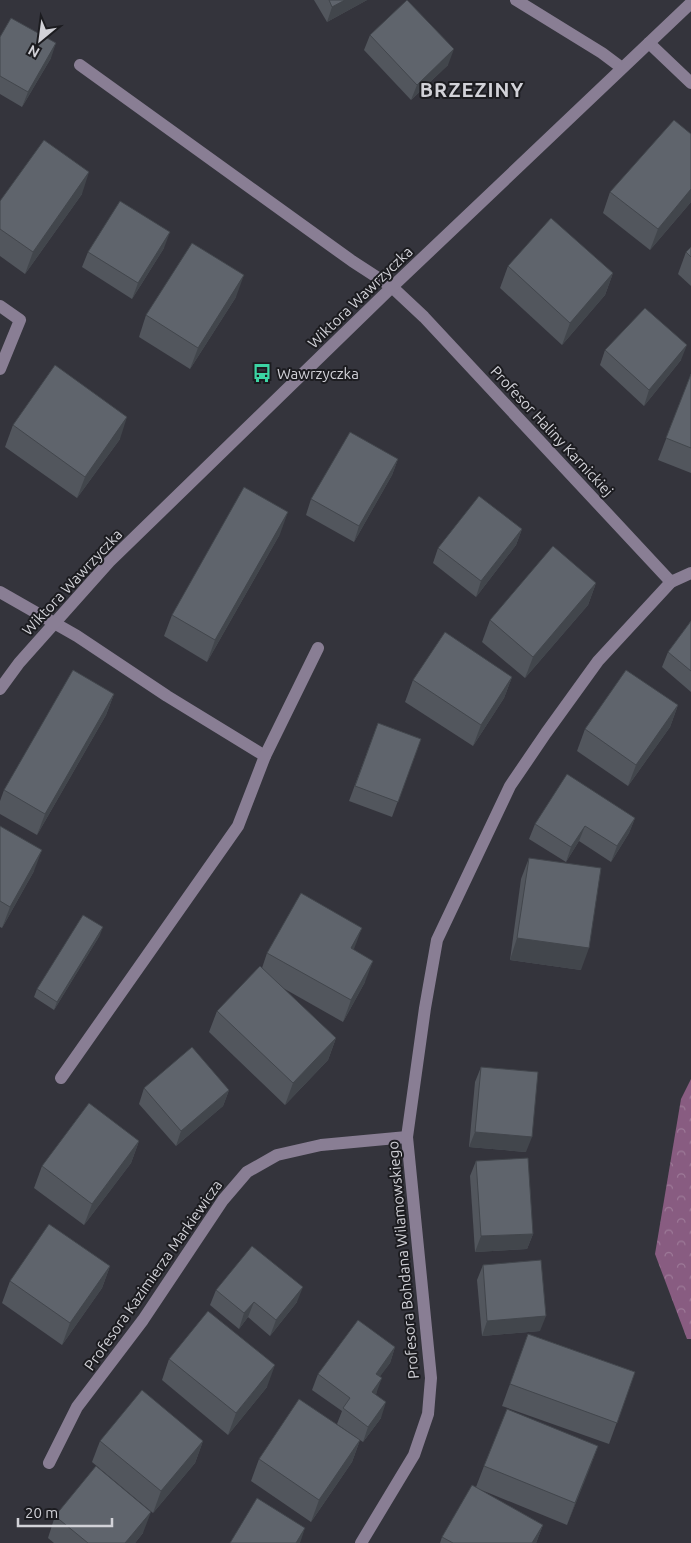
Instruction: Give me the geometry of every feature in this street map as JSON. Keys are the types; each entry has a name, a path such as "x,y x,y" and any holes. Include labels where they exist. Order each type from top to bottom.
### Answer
{"street":[{"path":"516,0 602,52 622,68"},
{"name":"Wiktora Wawrzyczka","path":"0,689 19,663 109,562 392,288 691,3"},
{"path":"649,43 691,83"},
{"name":"Profesor Haliny Karnickiej","path":"80,65 352,262 392,288 424,317 671,582"},
{"path":"0,306 20,320 0,369"},
{"path":"671,582 691,573"},
{"name":"Profesora Bohdana Wilamowskiego","path":"361,1543 414,1454 428,1414 431,1378 407,1137 425,1008 437,940 510,786 546,732 598,661 671,582"},
{"path":"0,592 55,623 265,756"},
{"path":"61,1078 238,826 265,756 318,648"},
{"name":"Profesora Kazimierza Markiewicza","path":"49,1463 77,1407 143,1320 223,1200 247,1172 278,1155 321,1145 407,1137"}],"green space":[{"path":"691,1079 691,1339 687,1339 655,1254 681,1099"}],"building":[{"path":"329,0 345,0 332,7"},
{"path":"407,0 454,49 417,85 370,35"},
{"path":"11,18 56,43 28,92 0,76 0,37"},
{"path":"674,120 691,134 691,189 658,229 610,192"},
{"path":"44,140 89,172 33,252 0,229 0,201"},
{"path":"120,201 170,232 138,283 88,252"},
{"path":"551,218 613,273 570,323 508,266"},
{"path":"192,243 244,275 198,348 146,315"},
{"path":"691,247 691,257 686,252"},
{"path":"645,308 687,345 649,390 605,350"},
{"path":"55,365 127,417 85,477 13,425"},
{"path":"691,374 691,448 666,438"},
{"path":"350,432 398,459 359,526 311,499"},
{"path":"244,487 288,512 215,640 172,615"},
{"path":"479,496 522,529 481,581 438,548"},
{"path":"553,546 596,583 533,657 490,620"},
{"path":"691,621 691,671 668,652"},
{"path":"445,632 512,677 481,725 413,680"},
{"path":"73,670 114,694 45,814 4,790"},
{"path":"626,670 678,705 636,765 585,729"},
{"path":"378,723 421,739 398,802 355,786"},
{"path":"567,774 635,818 617,846 585,826 571,847 535,824"},
{"path":"0,826 42,850 10,907 0,901"},
{"path":"529,858 601,868 589,948 517,938"},
{"path":"301,893 362,928 351,948 373,961 351,1000 267,953"},
{"path":"83,915 103,927 57,1002 37,989"},
{"path":"260,966 336,1038 293,1083 217,1011"},
{"path":"192,1047 229,1090 181,1131 144,1088"},
{"path":"481,1067 538,1072 532,1137 475,1132"},
{"path":"89,1103 139,1141 92,1204 42,1166"},
{"path":"528,1158 533,1234 481,1236 476,1161"},
{"path":"49,1224 110,1266 70,1323 10,1281"},
{"path":"252,1246 303,1287 276,1320 254,1302 244,1313 216,1290"},
{"path":"541,1260 546,1316 487,1321 483,1265"},
{"path":"208,1311 275,1365 236,1413 169,1359"},
{"path":"358,1320 395,1347 376,1374 382,1378 372,1392 386,1402 368,1427 343,1408 350,1398 318,1374"},
{"path":"528,1334 635,1372 617,1423 510,1384"},
{"path":"142,1390 203,1441 161,1491 100,1441"},
{"path":"299,1399 360,1440 319,1500 259,1459"},
{"path":"507,1409 598,1446 575,1503 484,1466"},
{"path":"96,1466 151,1512 125,1543 88,1543 55,1516"},
{"path":"472,1485 543,1525 532,1543 453,1543 442,1537"},
{"path":"257,1498 305,1528 296,1543 230,1543"}],"place":[{"name":"Wawrzyczka","path":"262,373"}],"district":[{"name":"BRZEZINY","path":"472,89"}]}
